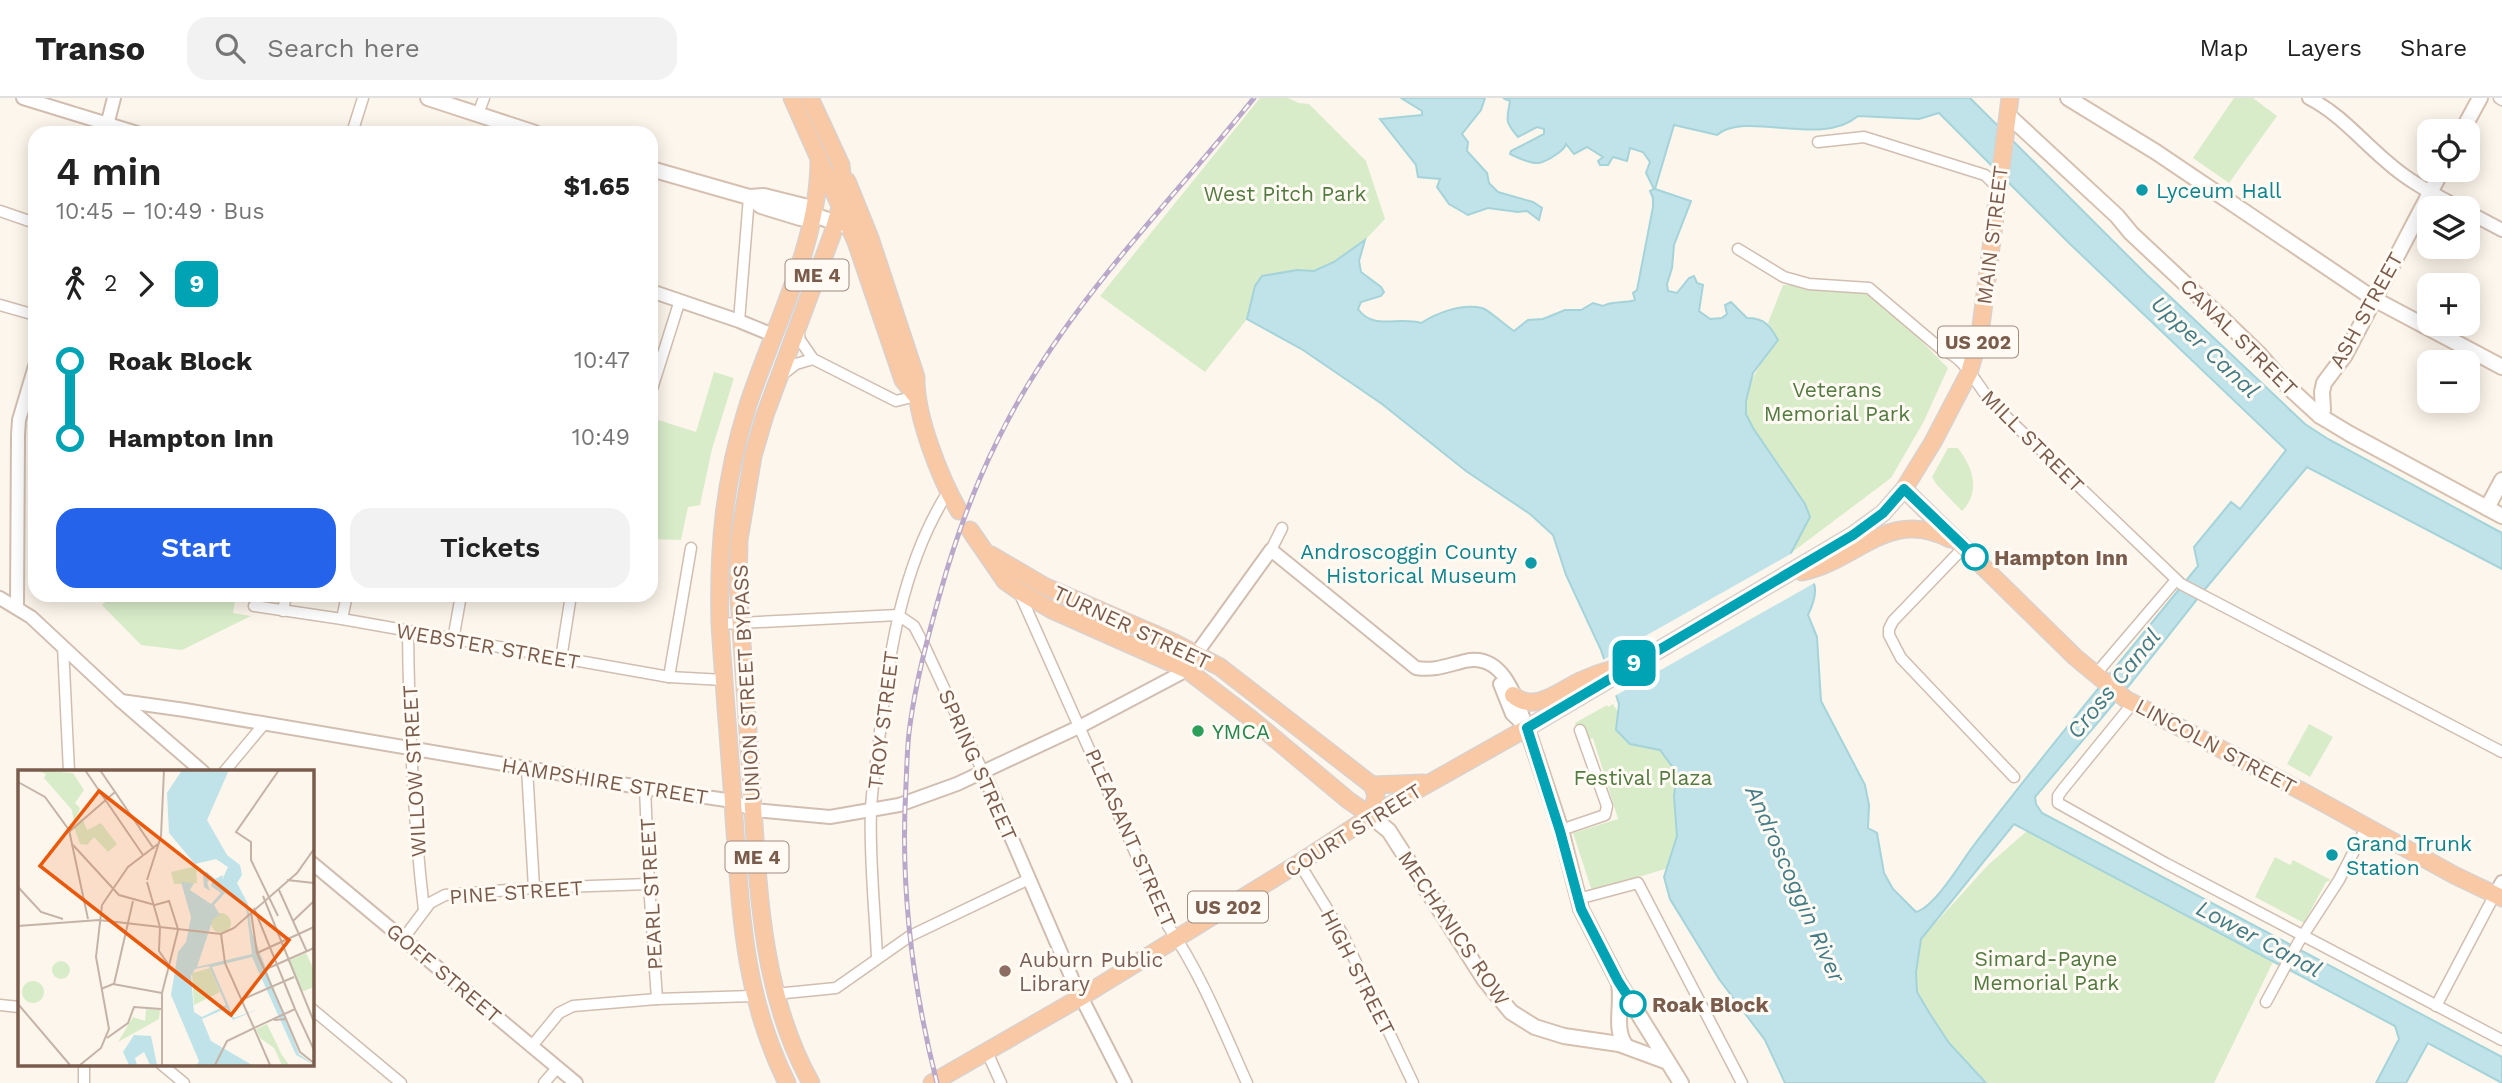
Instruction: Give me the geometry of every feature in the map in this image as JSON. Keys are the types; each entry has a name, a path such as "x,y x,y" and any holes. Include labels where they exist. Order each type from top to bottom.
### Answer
{"highway":[{"name":"ME 4","path":"792,98 819,157 814,215"},
{"name":"ME 4","path":"810,98 841,165 844,186 841,206"},
{"name":"MAIN STREET","path":"1703,623 1785,575 1834,554 1883,513 1904,489 1937,436 1969,373 1980,334 2010,98"},
{"path":"819,157 841,206"},
{"path":"841,165 869,235 916,377 916,396 948,492 959,511"},
{"name":"UNION STREET BYPASS","path":"811,1083 799,1061 775,994 763,916 753,810 738,573 744,502 753,456 797,328 844,226 841,206"},
{"name":"UNION STREET BYPASS","path":"787,1083 773,1055 753,996 741,913 720,624 721,530 726,490 747,407 814,215"},
{"path":"844,226 903,380 916,396"},
{"name":"LINCOLN STREET","path":"1904,489 2097,677 2130,701 2454,875 2500,891"},
{"path":"1834,554 1883,534 1907,528 1933,532 1965,546"},
{"name":"TURNER STREET","path":"970,530 1005,581 1019,591 1052,610 1187,670 1371,816"},
{"name":"TURNER STREET","path":"986,552 1044,586 1173,642 1220,667 1372,785"},
{"name":"COURT STREET","path":"932,1083 1083,996 1371,816 1527,728 1586,685 1635,663 1703,623"},
{"path":"1513,695 1524,702 1535,702 1586,685"},
{"path":"1371,816 1376,795 1372,785 1430,783"}],"main road":[{"path":"428,98 514,126"},
{"path":"2068,98 2155,152 2374,299 2502,367"},
{"path":"2469,119 2480,98"},
{"name":"CANAL STREET","path":"2007,123 2117,216 2131,233 2233,328 2286,385 2320,416 2502,516"},
{"path":"658,171 749,197 761,206 805,219 814,215 869,235"},
{"name":"ASH STREET","path":"2320,416 2323,410 2324,383 2345,355 2435,182"},
{"path":"2487,508 2502,480"},
{"path":"1527,728 1560,831 1581,909 1618,981 1681,1083"},
{"name":"MECHANICS ROW","path":"1371,816 1389,831 1485,979 1511,1013 1535,1027 1564,1036 1626,1046"},
{"path":"1618,981 1621,997 1618,1034 1626,1046 1665,1061"},
{"path":"1626,1046 1648,1030"}],"street":[{"path":"23,98 100,126"},
{"path":"107,126 114,98"},
{"path":"354,126 363,98"},
{"path":"478,114 484,98"},
{"path":"2309,98 2353,128 2384,159 2415,184 2438,196"},
{"path":"1818,142 1864,136 1985,175 1998,183"},
{"path":"739,321 749,197"},
{"path":"0,211 28,221"},
{"path":"2480,218 2502,230"},
{"name":"MILL STREET","path":"1738,249 1784,277 1809,284 1869,288 1941,349 1964,362 1969,373 1995,406 2178,582 2502,752"},
{"path":"658,293 773,335"},
{"path":"658,370 680,300"},
{"path":"0,305 28,313"},
{"path":"797,328 800,340 813,359 896,401 916,396"},
{"path":"779,377 796,364 813,359"},
{"path":"17,607 18,435 19,420 28,390"},
{"name":"TROY STREET","path":"877,958 871,810 887,669 898,615 929,528 948,492"},
{"path":"1187,670 1270,550 1282,528"},
{"path":"1965,546 1890,626 1889,635 1903,660 2014,777"},
{"path":"669,677 691,548"},
{"path":"1270,550 1416,668 1437,669 1476,660 1496,667 1504,673 1527,728"},
{"path":"2097,677 2178,582"},
{"name":"PLEASANT STREET","path":"1019,591 1168,926 1177,938 1247,1083"},
{"path":"0,598 17,607 63,646 201,770"},
{"path":"283,611 285,602"},
{"path":"342,619 346,602"},
{"path":"453,640 460,602"},
{"path":"561,659 570,602"},
{"name":"WEBSTER STREET","path":"254,606 669,677 724,680"},
{"path":"720,624 898,615"},
{"name":"SPRING STREET","path":"898,615 914,626 925,645 1074,983 1083,996 1125,1083"},
{"name":"WILLOW STREET","path":"408,632 418,860 424,910"},
{"path":"63,646 69,770"},
{"path":"1496,667 1496,676 1512,714 1527,728"},
{"name":"HAMPSHIRE STREET","path":"121,701 733,801 753,810 830,817 921,798 1081,726 1187,670"},
{"path":"2130,701 2063,789 2058,801 2301,939 2502,1040"},
{"path":"226,770 264,724"},
{"path":"1560,831 1605,815 1607,806 1580,730"},
{"path":"527,768 534,888"},
{"name":"PEARL STREET","path":"645,788 657,999"},
{"path":"2266,1002 2301,939 2339,880 2367,826"},
{"name":"HIGH STREET","path":"1299,863 1342,933 1413,1083"},
{"name":"GOFF STREET","path":"313,864 576,1083"},
{"path":"775,994 836,988 910,936 1029,879"},
{"path":"1578,899 1637,883 1742,1083"},
{"name":"PINE STREET","path":"403,939 424,910 434,900 445,895 534,888 649,884"},
{"path":"2436,1006 2500,891"},
{"path":"531,1046 566,1008 657,999 753,996"},
{"path":"0,1005 18,1007"},
{"path":"313,1010 401,1083"},
{"path":"986,1052 1001,1083"},
{"path":"163,1066 184,1083"},
{"path":"544,1083 557,1068"}],"green space":[{"name":"West Pitch Park","path":"1260,98 1288,98 1309,104 1366,161 1385,219 1365,240 1334,262 1314,271 1297,270 1249,308 1247,319 1205,372 1100,296"},
{"path":"2234,98 2253,98 2277,116 2229,183 2193,158"},
{"name":"Veterans Memorial Park","path":"1783,285 1869,288 1948,368 1924,421 1891,478 1791,553 1810,517 1781,467 1753,429 1746,405 1751,382 1778,340 1768,323"},
{"path":"714,372 734,378 712,449 700,505 688,507 681,540 658,539 658,420 696,432"},
{"path":"1948,448 1958,448 1968,463 1973,480 1971,496 1962,511 1932,477"},
{"path":"105,602 235,602 233,613 251,616 182,650 141,645 102,605"},
{"name":"Festival Plaza","path":"1613,704 1622,719 1676,752 1676,803 1682,815 1675,866 1592,891 1573,833 1618,819 1593,738 1581,742 1575,723"},
{"path":"2309,724 2333,737 2310,777 2287,764"},
{"name":"Simard-Payne Memorial Park","path":"2027,831 2273,962 2214,1083 1986,1083 1949,1043 1917,992 1916,972 1921,939 1988,865"},
{"path":"2275,857 2290,865 2293,860 2331,880 2326,882 2304,923 2255,897"}],"water":[{"path":"1401,98 1485,98 1481,110 1462,134 1468,142 1467,151 1487,173 1489,183 1498,192 1533,202 1542,208 1539,220 1527,211 1488,208 1468,215 1449,204 1437,187 1440,179 1418,177 1416,165 1380,119 1422,115 1422,111"},
{"path":"1503,98 1970,98 2146,274 2305,424 2502,533 2502,569 2307,467 2035,797 2042,813 2502,1057 2502,1083 2428,1043 2406,1083 2376,1083 2399,1039 2395,1026 2014,824 1921,939 1916,972 1917,992 1930,1014 1949,1043 1986,1083 1785,1083 1765,1040 1719,979 1670,899 1664,877 1677,836 1674,796 1677,773 1660,750 1630,744 1616,730 1619,704 1601,650 1566,575 1553,535 1530,514 1466,471 1382,404 1303,350 1247,319 1255,286 1262,276 1297,270 1314,271 1334,262 1365,240 1359,261 1361,272 1384,292 1381,296 1361,302 1358,309 1364,316 1379,321 1421,323 1450,310 1474,307 1485,309 1514,331 1528,320 1543,319 1565,310 1581,310 1593,303 1603,306 1635,300 1633,293 1637,290 1653,207 1650,191 1654,189 1646,173 1650,162 1643,152 1630,148 1627,161 1613,157 1608,165 1600,165 1598,161 1603,157 1587,147 1574,154 1566,144 1543,162 1532,163 1520,159 1510,154 1511,151 1544,134 1544,129 1537,127 1518,137 1508,120 1510,101","holes":["1939,113 2069,243 2286,450 2240,509 2231,502 2194,547 2198,566 2027,778 1939,894 1916,912 1893,889 1884,873 1877,833 1868,828 1869,805 1865,785 1821,701 1817,637 1808,615 1813,604 1815,587 1791,553 1810,517 1805,504 1746,414 1746,401 1753,373 1778,340 1766,324 1758,319 1747,318 1731,302 1725,305 1727,314 1722,318 1710,319 1699,311 1703,285 1697,283 1694,276 1689,278 1677,293 1668,291 1674,245 1691,201 1655,189 1674,125 1717,135 1730,128 1746,126 1824,129 1843,125 1858,116 1919,119"]}],"pier":[{"path":"1796,551 1818,581 1613,697 1601,661"}],"railway":[{"path":"937,1083 921,1009 910,935 905,823 912,709 948,566 980,478 1007,422 1039,367 1115,263 1254,98"}],"bus line":[{"name":"9","path":"1633,1004 1618,981 1581,909 1560,831 1527,728 1853,535 1892,505 1904,489 1975,557"}],"place":[{"name":"Lyceum Hall","path":"2142,190"},
{"name":"Hampton Inn","path":"1975,557"},
{"name":"Androscoggin County Historical Museum","path":"1531,563"},
{"name":"YMCA","path":"1198,731"},
{"name":"Grand Trunk Station","path":"2332,855"},
{"name":"Auburn Public Library","path":"1005,971"},
{"name":"Roak Block","path":"1633,1004"}],"water label":[{"name":"Upper Canal","path":"2205,347"},
{"name":"Cross Canal","path":"2114,684"},
{"name":"Androscoggin River","path":"1795,884"},
{"name":"Lower Canal","path":"2259,939"}]}
